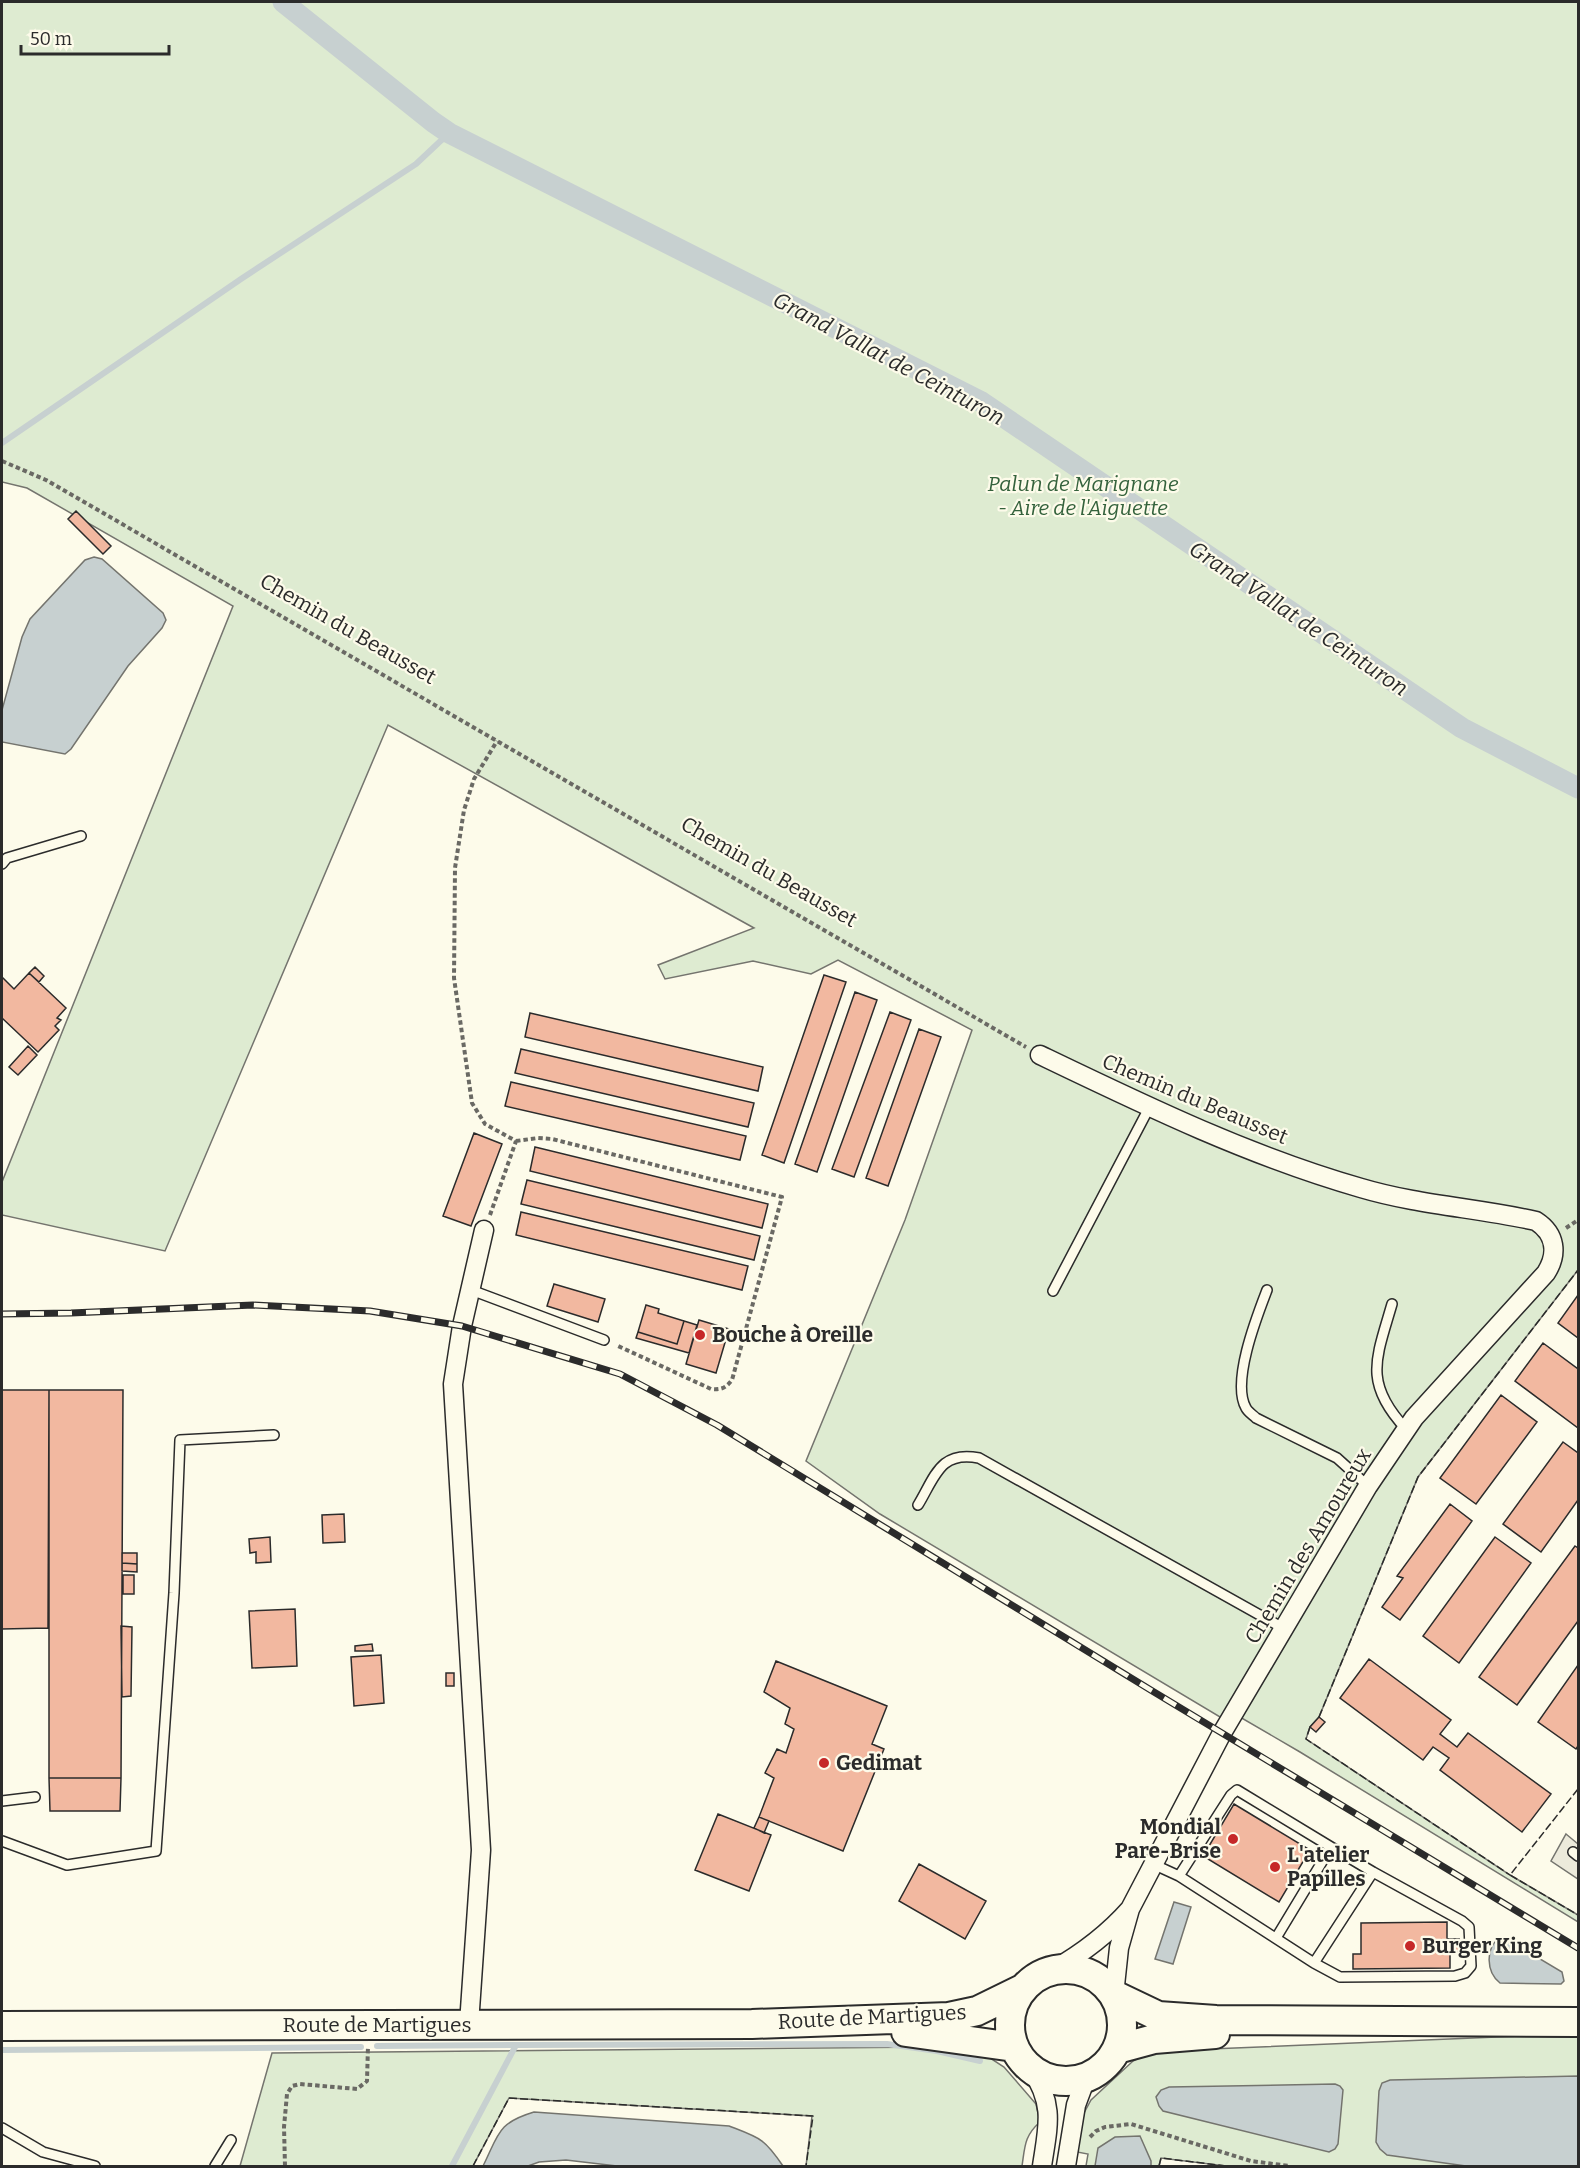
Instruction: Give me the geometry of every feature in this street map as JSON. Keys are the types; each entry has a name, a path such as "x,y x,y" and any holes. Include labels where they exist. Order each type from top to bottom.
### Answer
{"main road":[{"path":"1070,1969 1087,1973 1102,1982 1114,1995 1121,2013 1122,2031 1117,2049 1104,2066 1086,2078 1058,2081 1045,2078 1022,2058 1010,2032 1015,2001 1024,1988 1037,1977 1053,1970 1070,1969"},
{"name":"Route de Martigues","path":"2,2026 752,2024 950,2017 977,2011 1024,1988"},
{"path":"1114,1995 1158,2016 1216,2020 1578,2022"},
{"path":"1117,2049 1154,2039 1372,2022"},
{"name":"Route de Martigues","path":"752,2024 918,2033 1022,2058"}],"street":[{"name":"Chemin du Beausset","path":"1040,1055 1149,1108 1260,1154 1362,1188 1430,1204 1536,1221 1550,1233"},
{"path":"469,2024 481,1850 453,1384 462,1326 484,1230"},
{"name":"Chemin des Amoureux","path":"1053,1970 1103,1938 1130,1909 1155,1866 1222,1733 1368,1486 1406,1429 1546,1273 1552,1263 1554,1252 1550,1233"},
{"name":"Chemin des Amoureux","path":"1114,1995 1119,1948 1130,1909"},
{"path":"1022,2058 1043,2090 1048,2114 1042,2166"},
{"path":"1066,2166 1076,2105 1086,2078"}],"lane":[{"path":"2,864 8,858 81,836"},
{"path":"1053,1291 1149,1108"},
{"path":"471,1290 604,1340"},
{"path":"1267,1290 1250,1337 1242,1386 1246,1409 1256,1418 1337,1458 1368,1486"},
{"path":"1392,1304 1377,1355 1375,1370 1377,1383 1391,1413 1406,1429"},
{"path":"2,1841 67,1865 156,1851 174,1593 180,1440 274,1435"},
{"path":"918,1505 942,1465 953,1457 965,1455 979,1458 1283,1628"},
{"path":"1155,1866 1179,1876 1331,1973 1347,1977 1455,1976 1465,1973 1471,1966 1469,1927 1462,1921 1373,1872 1237,1790 1231,1795 1179,1876"},
{"path":"2,1801 35,1797"},
{"path":"1276,1938 1331,1847"},
{"path":"1314,1963 1373,1872"},
{"path":"2,2128 43,2152 95,2166"},
{"path":"215,2166 231,2140"}],"path":[{"name":"Chemin du Beausset","path":"2,461 46,480 1040,1055"},
{"path":"497,741 474,779 464,810 455,868 454,978 472,1103 485,1124 516,1141 552,1139 782,1197 732,1380 727,1387 720,1390 711,1389 604,1340"},
{"path":"484,1230 516,1141"},
{"path":"285,2166 284,2127 287,2094 292,2086 300,2084 357,2089 363,2086 367,2080 369,2025"},
{"path":"1088,2139 1096,2131 1105,2127 1131,2124 1251,2162 1289,2166"}],"green space":[{"name":"Palun de Marignane - Aire de l'Aiguette","path":"2,2 1578,2 1578,1270 1418,1477 1319,1717 1310,1727 1306,1739 1510,1875 1578,1915 1578,1922 1300,1752 1240,1717 1220,1717 880,1514 806,1461 905,1220 972,1030 838,960 811,974 753,961 665,979 658,965 754,928 388,725 165,1251 2,1215 2,1182 233,606 27,488 2,482"},
{"path":"1521,2036 1578,2037 1578,2166 1226,2166 1161,2158 1159,2166 1086,2166 1088,2154 1077,2152 1084,2113 1091,2100 1133,2061 1147,2054 1210,2049"},
{"path":"929,2047 981,2052 1004,2067 1036,2104 1040,2122 1028,2137 1022,2166 806,2166 812,2116 509,2098 473,2166 240,2166 272,2053"}],"shaded area":[{"path":"94,557 102,559 163,613 166,620 162,628 128,666 71,749 65,754 2,742 2,710 22,637 30,619 85,560"},
{"path":"1566,1834 1578,1844 1578,1879 1551,1861"},
{"path":"1174,1902 1191,1907 1173,1964 1155,1959"},
{"path":"1500,1937 1562,1972 1564,1981 1561,1984 1500,1983 1492,1973 1489,1960 1492,1947"},
{"path":"1578,2076 1578,2166 1466,2166 1387,2155 1376,2142 1379,2091 1382,2083 1390,2080"},
{"path":"1335,2084 1343,2090 1338,2144 1329,2152 1163,2111 1156,2097 1161,2090 1169,2087"},
{"path":"534,2112 729,2126 748,2133 766,2144 783,2166 617,2166 566,2160 539,2162 528,2166 483,2166 496,2138 506,2125"},
{"path":"1140,2136 1151,2166 1095,2166 1098,2148 1115,2137"}],"building":[{"path":"76,511 111,546 103,554 68,519"},
{"path":"35,967 44,976 39,982 29,973"},
{"path":"29,973 66,1008 57,1018 61,1020 55,1026 59,1030 38,1052 2,1018 2,977 14,989"},
{"path":"824,975 846,982 784,1163 762,1155"},
{"path":"855,992 877,1000 817,1172 795,1164"},
{"path":"890,1012 911,1020 854,1177 832,1169"},
{"path":"530,1013 763,1067 758,1091 525,1037"},
{"path":"919,1029 941,1037 888,1186 866,1178"},
{"path":"28,1046 37,1055 18,1075 9,1067"},
{"path":"521,1049 754,1103 748,1127 515,1073"},
{"path":"511,1082 746,1136 740,1160 505,1106"},
{"path":"474,1133 502,1144 471,1226 443,1216"},
{"path":"535,1147 768,1204 762,1228 530,1171"},
{"path":"527,1180 760,1236 754,1260 521,1204"},
{"path":"521,1212 748,1266 742,1290 516,1235"},
{"path":"554,1284 605,1299 598,1322 547,1306"},
{"path":"1578,1295 1578,1338 1558,1323"},
{"path":"646,1305 659,1309 658,1313 684,1321 677,1344 638,1332"},
{"path":"699,1320 729,1329 716,1373 686,1364"},
{"path":"684,1321 697,1325 689,1353 636,1338 638,1332 677,1344"},
{"path":"1543,1343 1578,1369 1578,1428 1515,1381"},
{"path":"2,1390 49,1390 48,1628 2,1629"},
{"path":"49,1390 123,1390 121,1778 49,1778"},
{"path":"1501,1395 1537,1422 1476,1504 1440,1478"},
{"path":"1563,1442 1578,1453 1578,1500 1541,1552 1503,1524"},
{"path":"1450,1504 1472,1521 1400,1620 1382,1607 1403,1578 1397,1576"},
{"path":"344,1514 345,1542 323,1543 322,1515"},
{"path":"270,1537 271,1562 256,1563 256,1552 250,1553 249,1539"},
{"path":"1495,1537 1531,1563 1459,1663 1423,1636"},
{"path":"1575,1546 1578,1548 1578,1621 1517,1705 1479,1677"},
{"path":"122,1553 137,1553 137,1564 122,1563"},
{"path":"122,1563 137,1564 137,1572 122,1571"},
{"path":"123,1575 134,1575 134,1594 123,1594"},
{"path":"295,1609 297,1666 252,1668 249,1611"},
{"path":"121,1626 132,1627 131,1696 122,1697"},
{"path":"372,1644 373,1651 355,1651 355,1646"},
{"path":"381,1655 384,1703 354,1706 351,1657"},
{"path":"1369,1659 1451,1720 1440,1734 1457,1747 1468,1733 1551,1794 1522,1832 1440,1770 1449,1758 1433,1747 1423,1760 1340,1698"},
{"name":"Gedimat","path":"776,1661 887,1706 872,1744 884,1749 843,1851 759,1817 774,1778 765,1773 777,1749 786,1753 794,1729 785,1724 790,1708 764,1692"},
{"path":"1578,1665 1578,1746 1576,1749 1538,1722"},
{"path":"446,1673 454,1673 454,1686 446,1686"},
{"path":"1319,1717 1325,1722 1316,1732 1310,1727"},
{"path":"49,1778 121,1778 120,1811 50,1811"},
{"path":"1234,1804 1310,1850 1279,1902 1203,1856"},
{"path":"718,1814 771,1835 749,1891 695,1870"},
{"path":"759,1817 769,1821 764,1833 754,1828"},
{"path":"919,1864 986,1901 965,1939 899,1901"},
{"name":"Burger King","path":"1447,1922 1447,1939 1459,1939 1459,1952 1450,1952 1450,1968 1353,1969 1353,1954 1361,1954 1361,1923"}],"waterway":[{"name":"Grand Vallat de Ceinturon","path":"283,2 449,133 980,401 1462,728 1578,788"},
{"path":"2,443 241,279 416,164 449,133"},
{"path":"452,2166 516,2045 887,2044 937,2051 980,2061"},
{"path":"377,2046 516,2045"},
{"path":"2,2050 361,2047"}],"railway":[{"path":"2,1314 253,1305 370,1311 462,1326 620,1374 717,1425 1578,1948"}],"fence":[{"path":"1319,1717 1418,1477 1578,1270"},
{"path":"1310,1727 1306,1739 1510,1875"},
{"path":"1578,1789 1510,1875 1578,1915"},
{"path":"473,2166 509,2098 813,2116 806,2166"},
{"path":"1159,2166 1161,2158 1226,2166"}],"place":[{"name":"Bouche à Oreille","path":"700,1335"},
{"name":"Gedimat","path":"824,1763"},
{"name":"Mondial Pare-Brise","path":"1233,1839"},
{"name":"L'atelier Papilles","path":"1275,1867"},
{"name":"Burger King","path":"1410,1946"}]}
